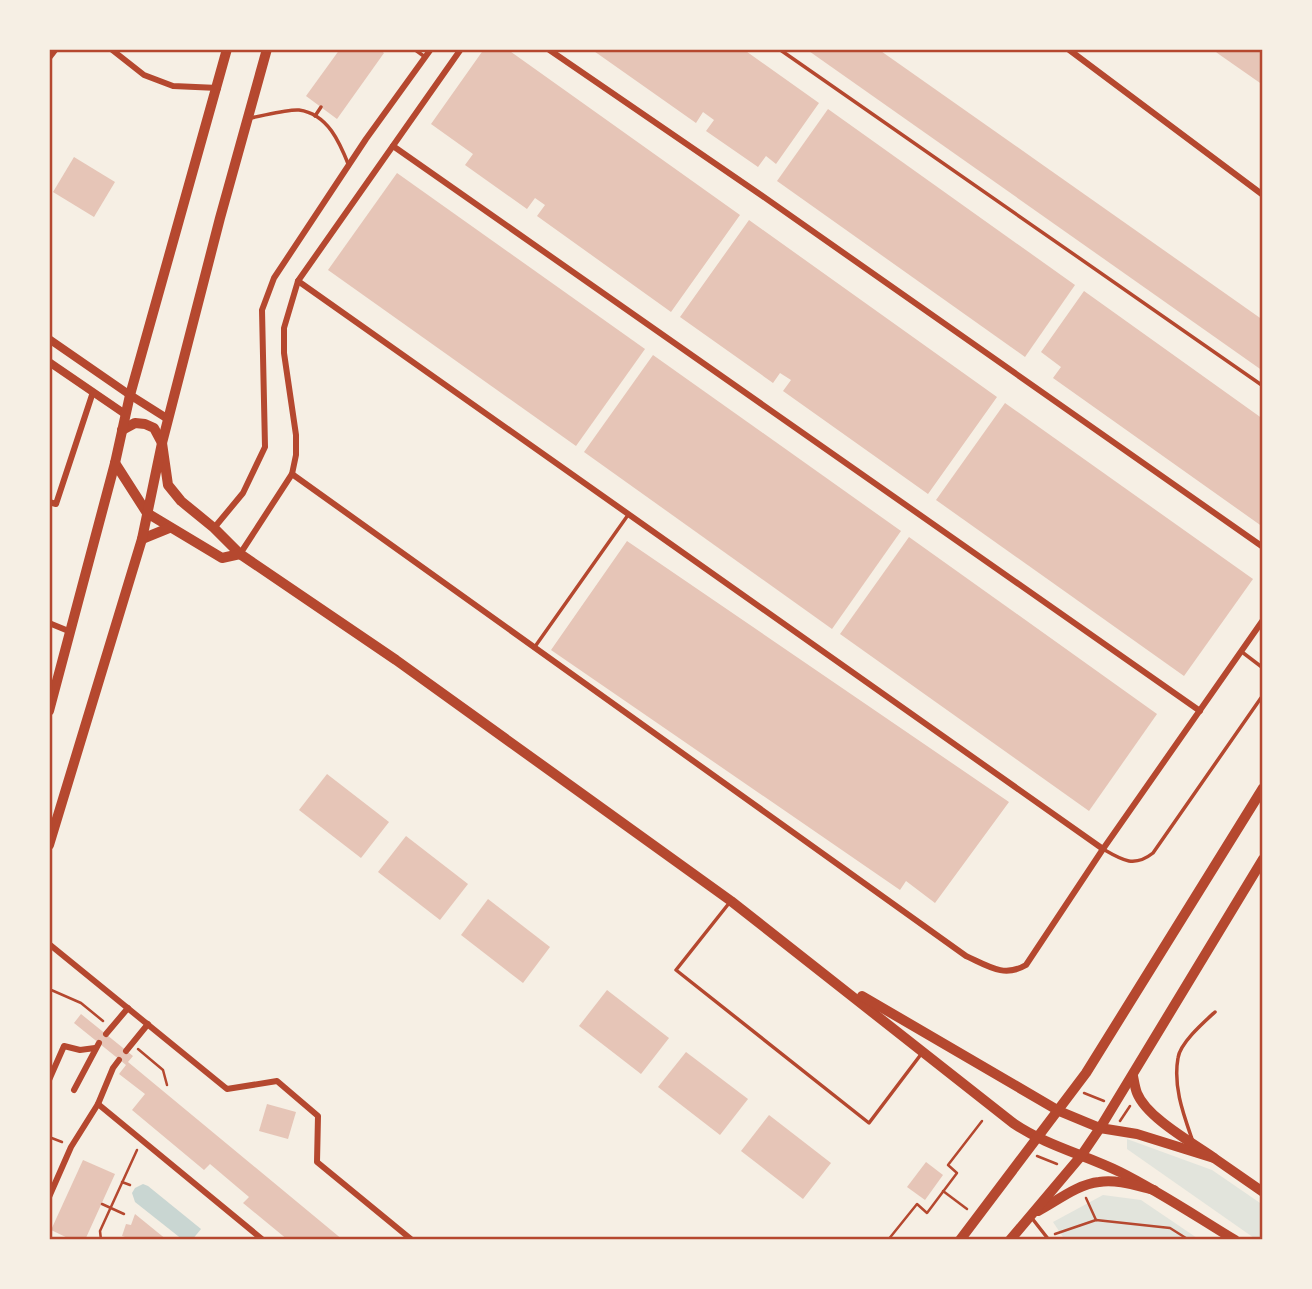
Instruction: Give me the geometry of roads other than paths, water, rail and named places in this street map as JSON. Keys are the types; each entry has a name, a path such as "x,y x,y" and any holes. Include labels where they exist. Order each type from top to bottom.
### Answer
{"main road":[{"path":"49,711 54,677 71,632 130,395 227,49"},
{"path":"49,845 142,539 168,419 267,49"},
{"path":"122,430 135,424 154,428 162,443 168,485 181,501 240,554 407,668 731,901 1013,1123 1037,1139 1119,1171 1236,1240"},
{"path":"115,463 147,513 222,558 240,554"},
{"path":"142,539 169,528"},
{"path":"960,1240 1059,1111 1263,788"},
{"path":"1010,1240 1081,1156 1100,1128 1263,859"},
{"path":"832,978 1059,1111 1100,1128 1137,1134 1214,1158"},
{"path":"1133,1076 1138,1094 1167,1125 1263,1192"},
{"path":"1030,1216 1084,1186 1100,1181 1154,1190"}],"street":[{"path":"49,58 56,49"},
{"path":"111,49 144,75 173,86 218,88"},
{"path":"214,528 243,493 265,447 262,310 274,278 431,49"},
{"path":"240,554 292,474 296,456 296,435 284,353 284,327 298,281 461,49"},
{"path":"548,49 761,195 1263,548"},
{"path":"1068,49 1263,195"},
{"path":"393,146 1200,711"},
{"path":"298,281 1103,849"},
{"path":"49,339 168,419"},
{"path":"49,362 125,414"},
{"path":"49,502 55,504 93,392"},
{"path":"292,474 966,956 1002,971 1014,972 1026,965 1103,849 1263,620"},
{"path":"49,623 71,632"},
{"path":"49,944 227,1088 277,1081 318,1116 317,1162 412,1240"},
{"path":"106,1034 128,1007"},
{"path":"127,1051 148,1024"},
{"path":"49,1080 64,1046 80,1050 97,1046 74,1090"},
{"path":"49,1197 71,1147 98,1104 119,1060"},
{"path":"98,1104 256,1237 263,1240"}],"lane":[{"path":"414,49 425,57"},
{"path":"779,49 1263,386"},
{"path":"315,116 321,107"},
{"path":"248,118 299,110 315,116 333,130 349,166"},
{"path":"534,648 628,514"},
{"path":"1241,651 1263,668"},
{"path":"1103,849 1126,862 1140,861 1153,853 1263,695"},
{"path":"731,901 676,970 869,1123 923,1051"},
{"path":"1194,1144 1178,1098 1178,1056 1195,1031 1215,1012"},
{"path":"1030,1216 1047,1238"}]}
